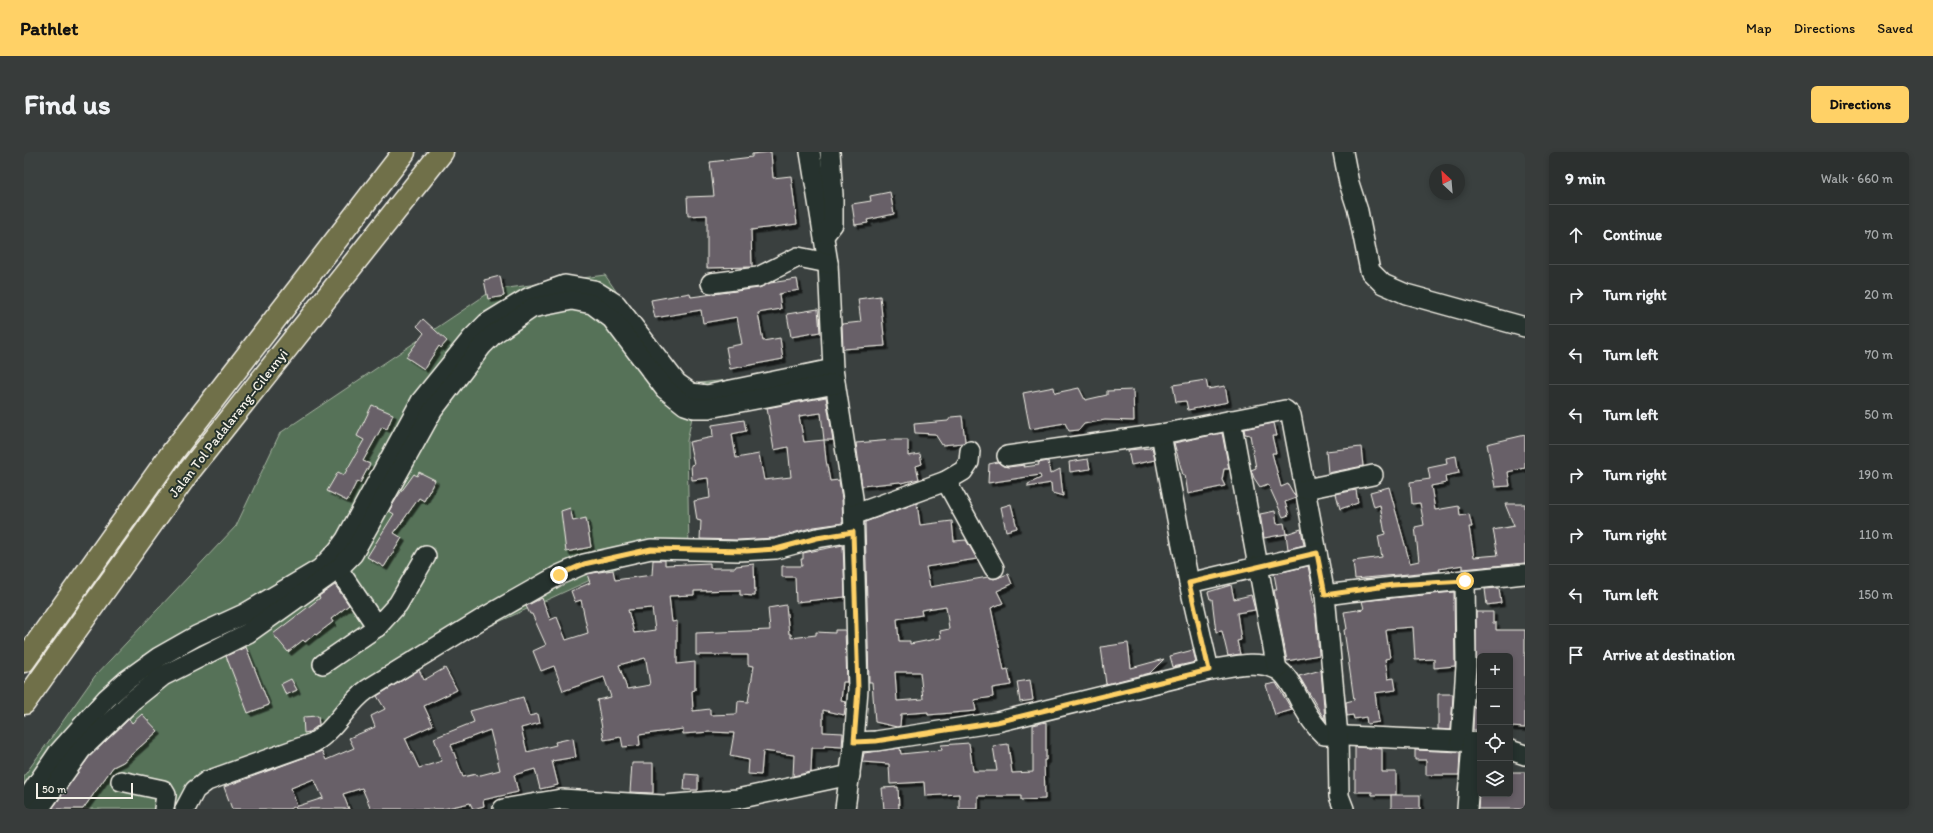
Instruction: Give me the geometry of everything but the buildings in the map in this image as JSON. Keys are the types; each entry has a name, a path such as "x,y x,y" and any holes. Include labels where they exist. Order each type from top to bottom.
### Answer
{"highway":[{"name":"Jalan Tol Padalarang–Cileunyi","path":"24,661 172,453 404,152"},
{"name":"Jalan Tol Padalarang–Cileunyi","path":"24,703 186,474 442,152"}],"street":[{"path":"810,152 828,263 834,377 853,498 858,689 854,742 845,809"},
{"path":"824,236 833,224 833,195 830,152"},
{"path":"1343,152 1349,183 1358,211 1370,271 1382,284 1406,294 1525,327"},
{"path":"711,283 758,278 798,257 828,263"},
{"path":"24,804 58,753 106,699 126,680 159,657 184,643 244,614 320,569 330,559 346,539 421,401 472,338 487,323 501,313 528,298 565,285 594,290 616,304 678,383 691,393 708,402"},
{"path":"39,809 81,750 133,700 163,676 248,633 338,569 353,554 433,410 482,346 494,334 532,308 572,300 592,304 612,319 665,389 685,405 694,408 708,402 834,377"},
{"path":"1007,456 1161,434 1272,412 1285,410 1289,412 1306,489 1325,595 1338,736 1339,796 1344,809"},
{"path":"1231,420 1277,669"},
{"path":"1161,434 1189,583 1209,670"},
{"path":"184,809 195,790 207,781 312,743 323,737 356,697 492,613 559,575 584,564 651,549 743,551 776,549 817,538 853,524 946,481 963,471 969,462 970,451"},
{"path":"1306,489 1373,475"},
{"path":"946,481 994,568"},
{"path":"1189,583 1317,553"},
{"path":"323,664 377,628 398,604 426,556"},
{"path":"338,569 377,628"},
{"path":"1325,595 1393,585 1465,581 1525,574"},
{"path":"1465,581 1466,666 1471,742 1467,809"},
{"path":"854,742 876,741 997,722 1209,670 1244,665 1262,665 1277,669 1287,678 1314,726 1324,735 1471,742"},
{"path":"1513,751 1525,755"},
{"path":"503,809 561,799 664,805 737,799 850,775"},
{"path":"121,781 163,790 166,795 164,809"}],"green space":[{"path":"605,275 680,385 833,369 694,408 687,441 689,550 658,549 420,658 322,736 206,779 192,809 24,809 24,776 95,676 236,526 280,433 493,290"}],"route":[{"path":"559,575 584,564 608,557 651,549 747,551 776,549 817,538 853,532 858,689 854,723 854,742 876,741 997,722 1209,670 1189,583 1317,553 1325,595 1393,585 1465,581"}]}
